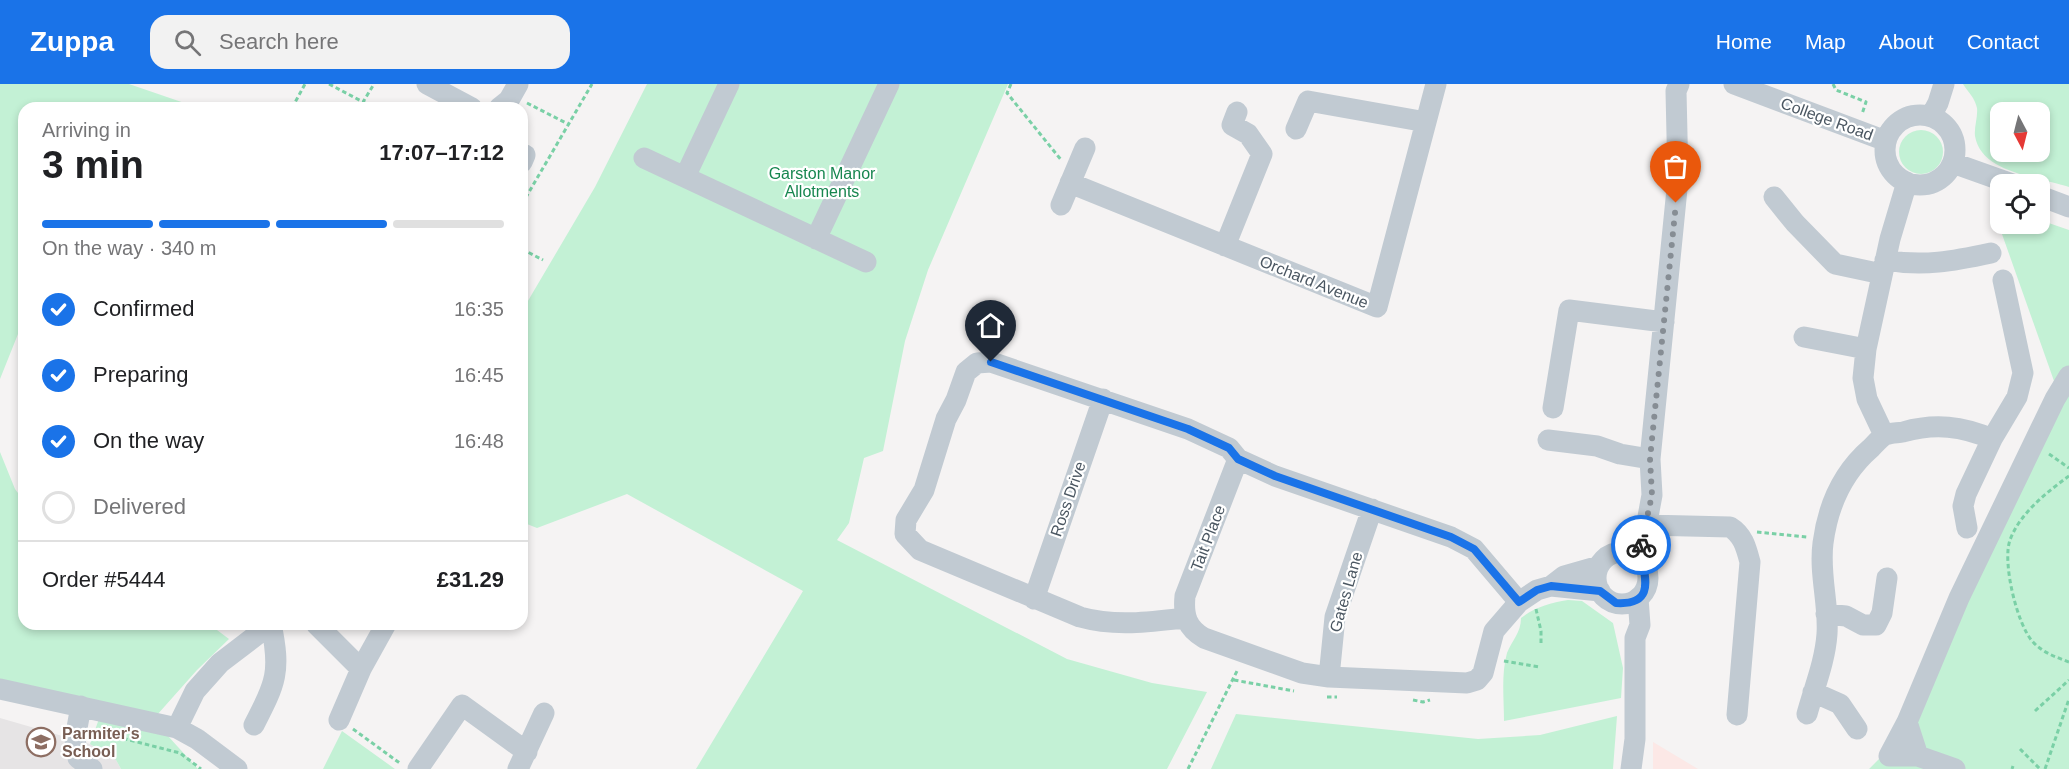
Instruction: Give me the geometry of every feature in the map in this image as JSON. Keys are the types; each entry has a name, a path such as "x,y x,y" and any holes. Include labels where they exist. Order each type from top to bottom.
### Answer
{"street":[{"path":"427,84 461,102"},
{"path":"685,177 729,84"},
{"path":"816,239 889,84"},
{"name":"Orchard Avenue","path":"1072,178 1226,246 1377,308 1436,84"},
{"path":"1631,769 1635,739 1635,638 1640,625 1638,598 1647,579 1640,560 1652,495 1649,481 1650,459 1678,180 1676,91 1679,84"},
{"name":"College Road","path":"1734,84 1886,141"},
{"path":"1931,116 1944,84"},
{"path":"1296,129 1308,102 1426,122"},
{"path":"1226,246 1262,154 1248,134 1232,125 1237,112"},
{"path":"1919,114 1931,116 1949,129 1954,140 1953,163 1939,180 1928,184 1907,182 1891,170 1887,161 1886,141 1898,122 1919,114"},
{"path":"1061,205 1085,148"},
{"path":"644,158 866,262"},
{"path":"1953,163 1990,176"},
{"path":"1884,435 1867,399 1863,378 1866,349 1884,267 1907,182"},
{"path":"1774,198 1834,264 1884,267 1939,264 1991,253"},
{"path":"2050,199 2069,207"},
{"path":"1966,528 1963,506 1966,494 1992,439 2017,397 2023,373 2003,280"},
{"path":"1553,408 1569,310 1664,322"},
{"path":"1804,337 1866,349"},
{"path":"1527,603 1469,546 1451,537 1275,476 1238,459 1229,448 1188,429 991,362 977,363 966,372 946,419 924,490 906,520 905,534 908,541 920,550 1034,599 1103,624 1123,625 1185,618 1194,632 1204,638 1302,673 1329,677 1454,684 1477,680 1484,673 1494,632 1527,603 1537,590 1551,586 1564,576 1628,553 1640,560"},
{"path":"1955,769 1918,756 1906,722 1959,598 2032,446 2069,376"},
{"name":"Ross Drive","path":"1034,599 1103,399"},
{"path":"1807,714 1825,652 1826,614 1822,584 1824,538 1829,513 1840,484 1861,457 1884,435 1942,426 1961,427 1992,439"},
{"path":"1548,440 1597,446 1620,454 1650,459"},
{"name":"Tait Place","path":"1185,618 1185,596 1238,459"},
{"path":"1635,638 1596,583 1606,560 1631,533 1641,493 1649,481"},
{"name":"Gates Lane","path":"1329,677 1335,617 1372,509"},
{"path":"1647,525 1730,527 1739,532 1750,562 1737,715"},
{"path":"1826,614 1846,616 1863,626 1876,625 1882,614 1887,578"},
{"path":"1551,586 1608,597 1624,603 1638,598"},
{"path":"177,728 195,691 213,670 261,630"},
{"path":"254,724 275,684 276,650 272,630"},
{"path":"322,630 361,669"},
{"path":"339,720 361,669 383,630"},
{"path":"0,689 80,717 177,728 197,739 237,769"},
{"path":"1813,692 1840,704 1857,729"},
{"path":"418,769 462,705 523,760 544,713"},
{"path":"80,717 75,739 78,758 92,769"}],"path":[{"path":"295,102 305,84"},
{"path":"329,84 363,102 374,84"},
{"path":"528,194 592,84"},
{"path":"1011,84 1007,93 1072,178"},
{"path":"1833,84 1836,90 1866,102 1856,129"},
{"path":"528,105 568,124"},
{"path":"528,252 543,260"},
{"path":"2032,446 2056,457 2069,468"},
{"path":"2069,476 2025,513 2009,541 2008,569 2012,595 2031,640 2043,652 2069,662"},
{"path":"1739,532 1824,538"},
{"path":"1527,603 1541,631 1541,645"},
{"path":"1188,769 1234,680 1245,652"},
{"path":"1503,660 1539,667"},
{"path":"2035,711 2069,680"},
{"path":"2045,769 2069,699"},
{"path":"80,717 180,753 201,769"},
{"path":"339,720 407,769"},
{"path":"2020,750 2040,769"}],"shaded area":[{"name":"Parmiter's School","path":"0,718 90,744 116,760 121,769 0,769"},
{"path":"1653,742 1698,769 1653,769"}],"green space":[{"path":"0,84 129,84 182,102 18,102 18,334 0,379"},
{"name":"Garston Manor Allotments","path":"647,84 1008,84 928,270 905,341 883,451 864,458 849,523 837,540 1067,659 1152,683 1207,692 1167,769 696,769 803,591 627,494 537,528 528,524 528,301 595,187"},
{"path":"1963,84 2069,84 2069,187 2050,182 2050,174 2022,174 1993,162 2050,162 2050,102 1990,102 1990,160 1980,149 1975,136 1977,108"},
{"path":"1921,130 1936,137 1943,152 1936,167 1921,174 1906,167 1899,152 1906,137"},
{"path":"2050,223 2069,230 2069,769 1869,769 1882,756 2054,381 2002,234 2050,234"},
{"path":"0,452 18,493 18,630 217,630 229,639 197,670 157,715 0,679"},
{"path":"1568,600 1582,601 1613,623 1623,668 1621,698 1504,721 1505,661 1520,628 1521,618 1543,606"},
{"path":"1236,714 1478,739 1540,735 1617,716 1613,769 1211,769"},
{"path":"100,716 168,736 198,769 121,769 116,760 90,744"},
{"path":"342,731 395,769 323,769"}],"way so far":[{"path":"1641,545 1652,495 1649,481 1650,459 1676,203"}],"place":[{"name":"Parmiter's School","path":"41,742"}],"route":[{"path":"991,362 1188,429 1229,448 1238,459 1275,476 1463,542 1474,549 1519,602 1537,590 1551,586 1600,591 1610,601 1631,602 1638,598 1646,586 1647,572 1640,560 1641,545"}]}
